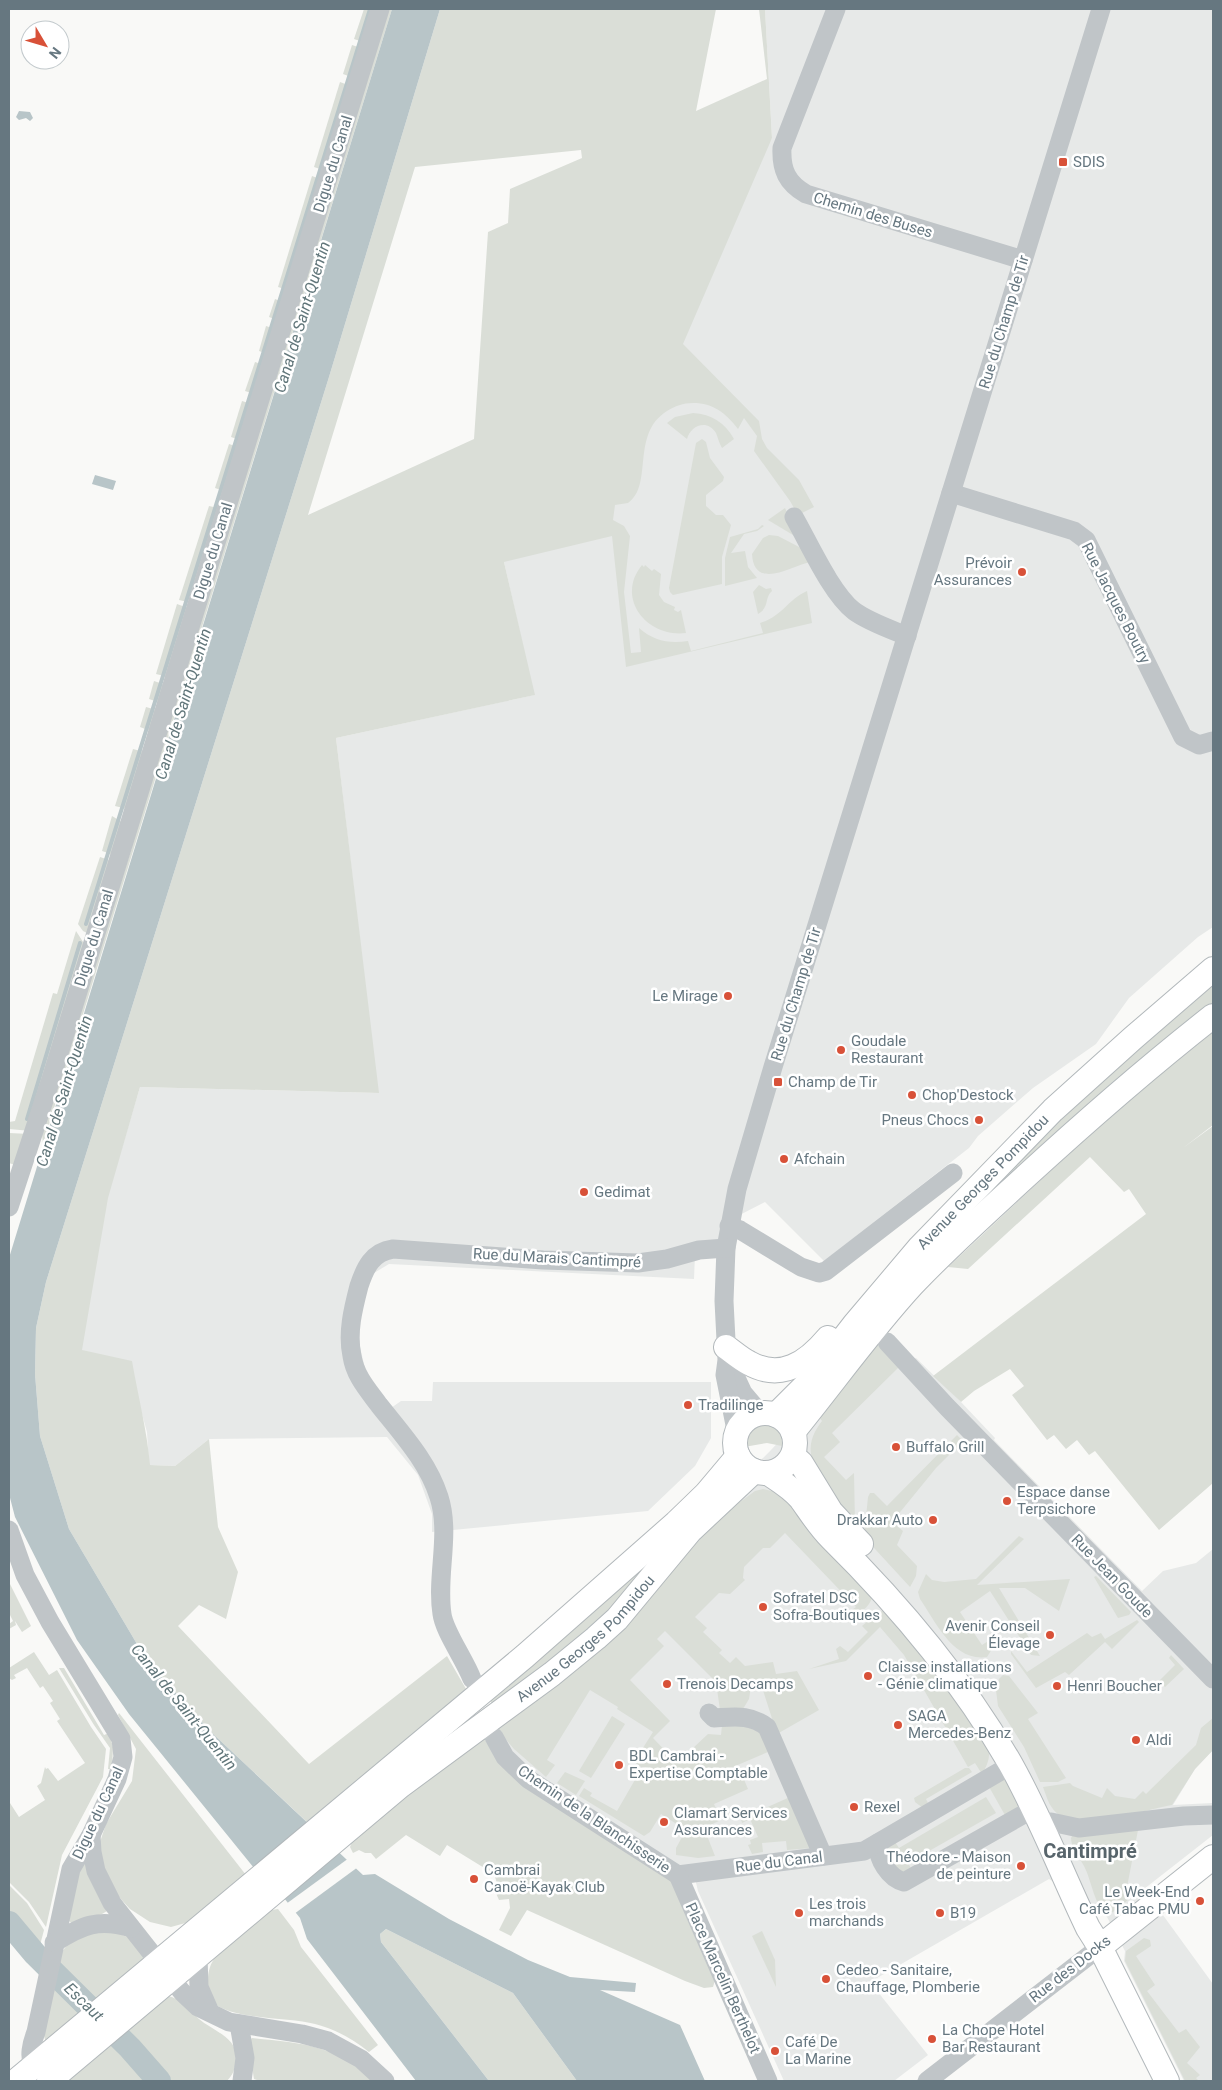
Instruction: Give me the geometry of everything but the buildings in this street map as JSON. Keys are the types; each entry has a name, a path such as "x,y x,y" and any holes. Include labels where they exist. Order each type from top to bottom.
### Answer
{"main road":[{"name":"Avenue Georges Pompidou","path":"769,1415 813,1378 891,1280 1052,1110 1213,969"},
{"name":"Avenue Georges Pompidou","path":"793,1432 878,1324 914,1284 997,1203 1091,1117 1148,1067 1213,1016"},
{"path":"726,1353 763,1368 785,1369 803,1363 819,1349 915,1241 943,1223"},
{"path":"769,1415 786,1422 793,1432 795,1444 793,1456 783,1468 749,1459 746,1421 769,1415"},
{"path":"793,1456 801,1463 831,1512 912,1600 992,1709 1018,1750 1042,1816"},
{"name":"Avenue Georges Pompidou","path":"394,1778 525,1656 659,1539 706,1494 749,1459"},
{"name":"Avenue Georges Pompidou","path":"394,1778 552,1674 596,1638 617,1619 749,1459"},
{"path":"749,1459 788,1486 800,1498 815,1520 876,1584 927,1643 979,1714 1042,1816 1098,1922 1100,1947 1167,2081"},
{"path":"42,2075 394,1778"},
{"name":"Rue des Docks","path":"1100,1947 1213,1856"},
{"path":"165,1971 198,1956 211,1933"}],"street":[{"name":"Digue du Canal","path":"9,1206 12,1182 52,1076 380,9"},
{"name":"Chemin des Buses","path":"836,9 782,148 782,168 790,182 797,189 812,196 1023,260"},
{"name":"Rue du Champ de Tir","path":"749,1459 727,1391 725,1375 724,1301 726,1248 740,1176 1101,9"},
{"name":"Rue Jacques Boutry","path":"951,493 1074,531 1086,540 1184,737 1199,745 1213,741"},
{"path":"794,517 831,582 847,604 859,614 907,636"},
{"path":"729,1226 740,1230 800,1267 819,1274 953,1173"},
{"name":"Rue du Marais Cantimpré","path":"472,1679 443,1618 441,1589 443,1517 436,1486 424,1463 364,1385 352,1356 350,1326 361,1279 369,1262 376,1255 387,1250 543,1260 638,1263 667,1259 699,1250 726,1248"},
{"name":"Rue Jean Goude","path":"887,1342 941,1400 1213,1679"},
{"path":"726,1353 743,1393 769,1415"},
{"name":"Digue du Canal","path":"9,1530 25,1575 50,1622 122,1739 123,1757 117,1779 91,1835 77,1856 72,1869 36,2032 42,2075"},
{"path":"709,1713 714,1718 746,1716 767,1727 824,1856"},
{"name":"Chemin de la Blanchisserie","path":"494,1737 505,1758 528,1779 678,1875"},
{"name":"Rue du Canal","path":"678,1875 864,1851 1011,1765"},
{"path":"878,1844 881,1858 889,1872 894,1878 904,1882 1042,1816 1079,1828 1184,1816 1213,1815"},
{"path":"91,1835 92,1852 99,1879 112,1902 165,1971 198,2007 222,2019 239,2024 302,2034 328,2041 361,2059 385,2081"},
{"name":"Place Marcelin Berthelot","path":"678,1875 768,2081"},
{"path":"53,1950 75,1930 90,1924 110,1923 131,1928"},
{"name":"Rue des Docks","path":"927,2081 1100,1947"},
{"path":"198,1956 200,1986 210,2012"},
{"path":"239,2024 246,2058 242,2081"}],"shaded area":[{"path":"364,9 376,9 363,42 354,39"},
{"path":"386,9 392,9 43,1144 42,1134 132,847 128,843"},
{"path":"440,9 716,9 696,111 767,79 759,9 765,9 772,138 683,344 759,421 762,439 767,448 799,480 814,507 798,515 754,451 757,436 744,418 738,429 729,418 713,407 700,403 689,403 670,409 656,421 645,445 640,484 636,495 628,503 615,505 613,520 624,526 630,536 624,592 631,653 641,652 639,628 656,639 674,642 688,641 691,651 763,633 760,623 780,612 794,599 807,591 812,623 626,667 612,536 504,562 535,695 336,738 379,1093 140,1087 108,1198 82,1350 132,1361 145,1426 150,1465 175,1466 209,1439 218,1527 238,1572 226,1619 199,1605 178,1626 309,1764 447,1656 466,1689 308,1823 211,1732 147,1661 69,1529 40,1436 35,1374 36,1328 46,1282 329,377","holes":["581,150 582,158 510,189 508,223 488,232 474,439 308,515 415,167"]},
{"path":"765,9 1213,9 1213,927 1198,937 1129,998 1096,1044 1033,1088 978,1136 969,1148 824,1261 765,1202 728,1221 722,1238 695,1255 694,1279 389,1264 369,1276 359,1317 358,1338 366,1373 391,1408 401,1401 432,1401 433,1382 711,1382 711,1438 695,1466 648,1511 432,1532 432,1514 418,1475 387,1437 209,1439 175,1466 149,1465 147,1432 140,1407 65,1353 69,1326 140,1087 378,1093 336,738 534,695 504,562 772,138"},
{"path":"352,45 361,48 351,77 343,74"},
{"path":"340,82 348,85 323,170 314,167"},
{"path":"312,176 320,179 285,289 278,287"},
{"path":"275,299 283,302 280,321 269,317"},
{"path":"266,326 278,330 265,353 259,351"},
{"path":"255,362 261,364 258,395 245,391"},
{"path":"242,401 255,405 243,441 231,437"},
{"path":"693,413 706,415 717,420 734,439 722,448 716,433 708,426 695,427 687,439 667,423 675,417"},
{"path":"702,439 706,442 710,458 724,477 723,481 706,495 706,506 716,515 723,515 731,525 722,557 722,584 673,595 669,588 696,443"},
{"path":"229,444 238,447 224,491 215,488"},
{"path":"209,506 218,508 188,602 179,600"},
{"path":"785,508 798,538 768,520"},
{"path":"762,525 764,526 757,531 744,534 731,553 745,551 748,567 757,578 725,586 725,558 730,537 758,529"},
{"path":"769,535 778,536 803,549 810,562 775,573 766,574 759,571 754,565 752,554 763,538"},
{"path":"642,565 644,567 645,565 652,571 654,569 661,574 659,595 664,602 675,607 674,610 678,612 681,610 686,633 672,633 659,629 639,613 634,602 632,590 635,578"},
{"path":"759,585 766,589 771,588 772,591 766,605 758,614 753,592"},
{"path":"177,604 188,608 168,677 156,674"},
{"path":"154,681 166,685 161,703 149,699"},
{"path":"146,707 160,711 153,732 140,727"},
{"path":"133,749 144,752 127,809 115,806"},
{"path":"112,816 122,822 111,854 102,851"},
{"path":"100,857 109,860 87,933 78,924"},
{"path":"76,931 85,945 31,1131 9,1129 9,1122 15,1121 53,993 57,994"},
{"path":"1213,979 1213,1006 930,1249 1005,1168"},
{"path":"1213,1031 1213,1125 1183,1148 1213,1126 1213,1483 1159,1530 1095,1451 1089,1455 1077,1440 1066,1449 1054,1435 1047,1440 1012,1395 1024,1386 1010,1369 974,1391 961,1402 933,1376 1146,1214 1129,1189 1124,1192 1090,1157 968,1269 948,1267 1111,1116"},
{"path":"9,1133 30,1134 15,1165 9,1163"},
{"path":"874,1341 899,1367 916,1358 961,1402 995,1438 994,1440 1142,1591 1163,1571 1196,1563 1213,1549 1213,1750 1195,1769 1173,1805 1212,1803 1213,1835 1144,1889 1213,1984 1213,2081 1184,2081 1124,1961 1125,1951 1107,1917 1049,1879 870,1982 928,2055 894,2081 784,2081 698,1891 692,1866 682,1867 540,1787 494,1737 516,1692 644,1576 771,1450"},
{"path":"874,1341 899,1367 832,1433 840,1442 824,1457 846,1480 854,1473 855,1523 853,1525 828,1491 817,1472 811,1454 811,1445 815,1432 822,1421 819,1417"},
{"path":"762,1423 776,1427 785,1437 787,1447 767,1443 744,1447 745,1438 749,1432"},
{"path":"957,1435 963,1441 936,1468 892,1522 903,1531 897,1545 917,1566 916,1576 910,1587 864,1537 868,1497 870,1493 874,1493 887,1506"},
{"path":"763,1489 776,1492 784,1500 787,1498 873,1595 870,1603 864,1609 857,1613 849,1612 856,1607 785,1533 770,1548 763,1548 744,1567 743,1578 745,1580 730,1594 719,1593 695,1617 707,1628 703,1632 722,1650 719,1653 730,1663 736,1657 745,1666 773,1662 776,1674 797,1671 819,1710 777,1734 761,1684 751,1686 749,1699 743,1709 720,1710 716,1682 665,1631 657,1639 664,1646 630,1680 670,1721 653,1738 677,1763 708,1734 721,1735 722,1725 743,1725 761,1733 768,1752 726,1770 728,1775 740,1770 748,1789 714,1804 721,1820 704,1828 715,1856 698,1858 676,1855 676,1848 686,1830 661,1814 650,1832 644,1836 579,1796 584,1788 592,1793 590,1796 617,1811 636,1778 638,1779 644,1769 634,1762 653,1732 617,1709 618,1707 590,1690 547,1760 555,1765 546,1777 514,1749 497,1729 521,1709 685,1547 737,1499 740,1502 755,1491"},
{"path":"1019,1536 1024,1539 977,1585 1070,1579 1059,1611 1025,1588 999,1588 1040,1656 1031,1655 990,1591 960,1612 982,1645 993,1638 992,1648 987,1657 975,1657 964,1653 955,1647 939,1629 920,1599 918,1592 926,1574 932,1580 944,1582 976,1579"},
{"path":"669,1541 587,1634 493,1709 489,1695"},
{"path":"1096,1576 1131,1612 1129,1615 1118,1618 1094,1577"},
{"path":"9,1582 31,1626 22,1632 15,1621 16,1625 9,1629 9,1624 13,1621 9,1613"},
{"path":"886,1610 892,1612 989,1743 989,1759 982,1774 975,1763 968,1767 904,1655 880,1627 846,1661 809,1669 839,1659 836,1649 840,1646 848,1652 868,1632 862,1626 879,1612"},
{"path":"1137,1620 1139,1622 1112,1649 1105,1642 1069,1675 1065,1672 1036,1688 1011,1654 1011,1651 1027,1672 1087,1633 1092,1637 1101,1633 1105,1639"},
{"path":"34,1652 49,1675 57,1670 106,1749 103,1777 62,1855 46,1927 29,1902 9,1882 9,1804 19,1817 45,1800 37,1786 41,1783 45,1767 46,1769 48,1768 58,1781 85,1763 57,1721 60,1719 50,1703 53,1701 43,1686 40,1688 27,1668 14,1675 16,1678 12,1680 9,1678 9,1668"},
{"path":"1171,1655 1184,1669 1165,1687 1159,1681 1175,1665 1169,1658"},
{"path":"59,1668 64,1668 104,1735 109,1733 113,1747 112,1769 108,1769 110,1748"},
{"path":"1003,1675 1009,1676 1038,1713 1028,1719 1066,1778 1058,1782 1040,1782 1024,1747 998,1706 996,1690 999,1679"},
{"path":"119,1713 246,1875 189,1922 171,1927 150,1922 130,1909 110,1887 98,1848 106,1824 132,1781 136,1749 118,1715"},
{"path":"612,1716 625,1724 591,1778 579,1771"},
{"path":"1213,1718 1213,1750 1195,1769 1172,1805 1116,1817 1085,1820 1061,1816 1049,1803 1043,1787 1070,1783 1102,1798 1107,1788 1115,1796 1135,1799 1143,1791 1146,1794 1196,1745 1201,1728"},
{"path":"484,1738 490,1748 672,1878 715,1980 713,1987 704,1988 685,1981 527,1910 511,1936 499,1930 510,1908 509,1899 499,1900 495,1891 499,1889 494,1874 447,1845 440,1856 406,1835 376,1859 371,1853 359,1850 353,1853 350,1847 352,1842 407,1793"},
{"path":"965,1768 969,1768 972,1772 926,1799 930,1807 923,1808 915,1802 914,1798"},
{"path":"565,1772 585,1781 576,1795 557,1783"},
{"path":"1007,1774 1022,1802 1017,1811 1006,1817 988,1785"},
{"path":"790,1797 811,1848 787,1850 786,1841 762,1843 763,1852 752,1854 748,1845 751,1844 750,1840 758,1837 750,1819 742,1823 741,1819"},
{"path":"986,1797 996,1813 908,1863 913,1872 907,1875 894,1864 886,1849 893,1839 899,1848"},
{"path":"1138,1830 1127,1887 1139,1891 1108,1916 1103,1912 1096,1900 1087,1872 1074,1849 1071,1838 1072,1836"},
{"path":"85,1861 107,1911 72,1923 69,1921 75,1882"},
{"path":"9,1885 27,1903 44,1930 39,1949 9,1911"},
{"path":"278,1909 294,1930 301,1947 378,2045 369,2052 343,2035 322,2026 232,2012 221,2008 211,2000 208,1991 208,1976 209,1969 215,1958 223,1948 255,1920 266,1912"},
{"path":"386,1929 513,1993 577,2081 489,2081 381,1942 380,1934"},
{"path":"112,1931 130,1938 146,1957 100,2003 57,1961 67,1945 73,1940 94,1932"},
{"path":"762,1931 775,1960 776,1987 752,1936"},
{"path":"1144,1938 1150,1940 1151,1946 1136,1956 1155,1985 1147,1991 1179,2033 1186,2029 1200,2047 1187,2063 1200,2075 1196,2078 1199,2081 1185,2081 1125,1961 1126,1951"},
{"path":"52,1985 84,2016 46,2043 44,2036"},
{"path":"168,1996 181,2002 199,2019 224,2036 233,2046 236,2052 235,2067 227,2081 69,2081 68,2078"},
{"path":"252,2038 303,2044 318,2048 346,2060 361,2069 375,2081 260,2081 254,2079 248,2042"}],"water":[{"name":"Canal de Saint-Quentin","path":"392,9 440,9 329,377 46,1282 36,1328 35,1374 40,1436 69,1529 147,1661 211,1732 363,1875 375,1874 449,1919 528,1960 570,1977 636,1983 635,1992 600,1990 680,2025 705,2081 577,2081 513,1993 386,1929 380,1934 381,1942 489,2081 416,2081 307,1939 300,1918 284,1898 280,1900 129,1714 77,1640 15,1517 9,1494 9,1258"},
{"path":"19,111 30,112 33,118 30,121 26,118 19,120 16,117"},
{"path":"95,475 116,481 113,490 92,484"},
{"path":"9,1911 39,1949 35,1967 9,1935"},
{"path":"62,1967 96,2000 81,2013 57,1990"},
{"path":"133,2039 142,2049 129,2061 120,2051"},
{"path":"149,2057 170,2081 147,2081 136,2069"}],"pier":[{"path":"349,1858 358,1867 294,1914 286,1904"}],"waterway":[{"path":"86,924 370,9"},
{"path":"27,1119 80,943"},
{"name":"Escaut","path":"9,1923 35,1954 130,2048 159,2081"}],"place":[{"name":"SDIS","path":"1063,162"},
{"name":"Prévoir Assurances","path":"1022,572"},
{"name":"Le Mirage","path":"728,996"},
{"name":"Goudale Restaurant","path":"841,1050"},
{"name":"Champ de Tir","path":"778,1082"},
{"name":"Chop'Destock","path":"912,1095"},
{"name":"Pneus Chocs","path":"979,1120"},
{"name":"Afchain","path":"784,1159"},
{"name":"Gedimat","path":"584,1192"},
{"name":"Tradilinge","path":"688,1405"},
{"name":"Buffalo Grill","path":"896,1447"},
{"name":"Espace danse Terpsichore","path":"1007,1501"},
{"name":"Drakkar Auto","path":"933,1520"},
{"name":"Sofratel DSC Sofra-Boutiques","path":"763,1607"},
{"name":"Avenir Conseil Élevage","path":"1050,1635"},
{"name":"Claisse installations - Génie climatique","path":"868,1676"},
{"name":"Trenois Decamps","path":"667,1684"},
{"name":"Henri Boucher","path":"1057,1686"},
{"name":"SAGA Mercedes-Benz","path":"898,1725"},
{"name":"Aldi","path":"1136,1740"},
{"name":"BDL Cambrai - Expertise Comptable","path":"619,1765"},
{"name":"Rexel","path":"854,1807"},
{"name":"Clamart Services Assurances","path":"664,1822"},
{"name":"Théodore - Maison de peinture","path":"1021,1866"},
{"name":"Cambrai Canoë-Kayak Club","path":"474,1879"},
{"name":"Le Week-End Café Tabac PMU","path":"1200,1901"},
{"name":"Les trois marchands","path":"799,1913"},
{"name":"B19","path":"940,1913"},
{"name":"Cedeo - Sanitaire, Chauffage, Plomberie","path":"826,1979"},
{"name":"La Chope Hotel Bar Restaurant","path":"932,2039"},
{"name":"Café De La Marine","path":"775,2051"}],"district":[{"name":"Cantimpré","path":"1090,1851"}]}
